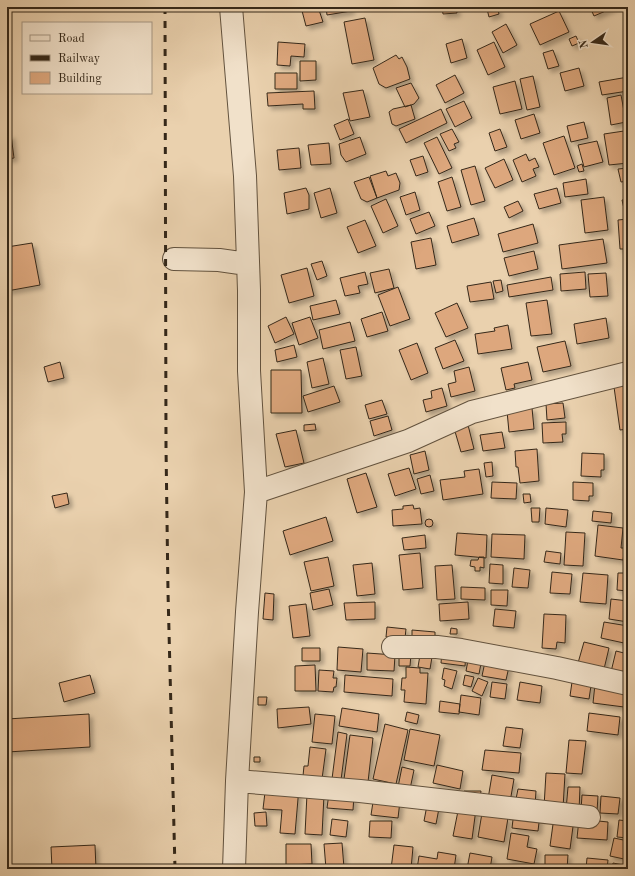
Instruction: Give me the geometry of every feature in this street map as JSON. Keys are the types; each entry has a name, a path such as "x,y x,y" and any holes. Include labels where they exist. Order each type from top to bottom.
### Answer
{"street":[{"path":"231,7 245,176 249,290 249,371 256,492 237,781 234,869"},
{"path":"174,259 219,260 247,264"},
{"path":"256,492 408,442 472,412 628,373"},
{"path":"393,647 437,647 461,650 557,668 628,684"},
{"path":"237,781 360,792 588,817"}],"building":[{"path":"301,7 318,7 323,22 306,26"},
{"path":"326,7 351,7 351,11 327,15"},
{"path":"442,7 456,7 457,13 443,14"},
{"path":"497,7 499,14 489,17 487,9"},
{"path":"590,7 615,7 594,16"},
{"path":"559,11 569,32 540,45 530,24"},
{"path":"365,18 374,60 352,64 344,22"},
{"path":"506,24 517,45 503,53 492,32"},
{"path":"576,36 579,43 572,46 569,39"},
{"path":"462,39 467,58 451,63 446,44"},
{"path":"278,42 305,44 304,57 291,56 290,66 277,65"},
{"path":"494,42 505,67 488,75 477,50"},
{"path":"553,50 559,66 548,69 543,53"},
{"path":"396,55 399,59 402,57 407,67 410,79 386,88 379,84 373,68"},
{"path":"300,61 316,61 316,80 300,81"},
{"path":"579,68 584,86 565,91 560,73"},
{"path":"275,73 297,73 297,89 275,89"},
{"path":"455,75 464,93 445,103 436,85"},
{"path":"533,76 540,107 527,110 520,79"},
{"path":"628,77 628,91 602,95 599,82"},
{"path":"515,81 522,109 500,114 493,87"},
{"path":"411,83 419,98 414,104 405,107 396,88"},
{"path":"363,90 370,117 350,121 343,93"},
{"path":"314,91 315,109 303,109 303,104 268,106 267,93"},
{"path":"621,95 626,122 611,125 607,98"},
{"path":"464,101 472,118 455,127 446,109"},
{"path":"411,105 415,119 396,126 392,124 389,112 393,109"},
{"path":"441,109 447,123 406,143 399,129"},
{"path":"534,114 540,133 521,139 515,120"},
{"path":"348,119 354,134 340,140 334,125"},
{"path":"584,122 588,138 571,142 567,126"},
{"path":"452,129 459,142 454,144 456,148 449,151 440,134"},
{"path":"500,129 507,147 495,151 489,133"},
{"path":"624,131 628,163 609,165 604,134"},
{"path":"11,135 14,158 7,159 7,136"},
{"path":"564,136 575,168 554,175 543,143"},
{"path":"360,137 366,154 346,162 341,155 339,144"},
{"path":"437,137 452,168 439,174 424,143"},
{"path":"597,141 603,162 584,167 578,145"},
{"path":"329,143 331,164 311,165 308,145"},
{"path":"299,148 301,168 279,170 277,150"},
{"path":"526,154 529,161 535,158 539,167 533,169 536,176 522,182 513,160"},
{"path":"423,156 428,172 416,176 410,160"},
{"path":"504,159 513,180 495,188 485,168"},
{"path":"582,164 584,171 579,172 577,166"},
{"path":"475,166 485,201 471,205 461,170"},
{"path":"628,168 628,181 621,182 618,169"},
{"path":"386,171 388,176 396,173 400,183 399,190 377,198 370,176"},
{"path":"369,177 377,198 367,202 361,199 354,182"},
{"path":"452,177 461,207 447,211 438,182"},
{"path":"586,179 588,194 565,197 563,183"},
{"path":"306,188 309,195 309,209 287,214 284,193"},
{"path":"330,188 337,213 321,218 314,193"},
{"path":"557,188 561,203 539,209 534,194"},
{"path":"415,192 420,210 406,215 400,197"},
{"path":"604,197 608,230 585,233 581,200"},
{"path":"386,199 398,226 383,233 371,206"},
{"path":"628,199 628,212 625,213 622,200"},
{"path":"518,201 523,211 509,218 504,207"},
{"path":"429,212 435,226 416,234 410,219"},
{"path":"474,218 479,235 452,243 447,226"},
{"path":"628,219 628,249 620,249 618,220"},
{"path":"365,220 376,246 358,253 347,227"},
{"path":"533,224 538,243 503,252 498,234"},
{"path":"431,238 436,265 416,269 411,242"},
{"path":"603,239 607,263 562,269 559,245"},
{"path":"32,243 40,285 7,291 7,247"},
{"path":"534,251 538,269 509,276 504,258"},
{"path":"322,261 327,276 317,280 311,264"},
{"path":"307,268 314,296 289,303 281,275"},
{"path":"389,269 394,288 375,293 370,273"},
{"path":"365,272 368,284 358,286 360,293 345,296 340,278"},
{"path":"585,272 586,289 561,291 560,274"},
{"path":"606,273 608,296 590,297 588,274"},
{"path":"551,277 553,290 509,297 507,285"},
{"path":"501,280 503,291 496,293 493,281"},
{"path":"491,282 494,299 470,302 467,286"},
{"path":"398,287 410,319 390,326 378,295"},
{"path":"336,300 340,314 313,320 310,306"},
{"path":"547,300 552,334 531,336 526,303"},
{"path":"457,303 468,328 446,337 435,313"},
{"path":"382,312 388,331 367,337 361,319"},
{"path":"286,317 294,334 275,343 268,326"},
{"path":"310,317 318,338 299,345 292,323"},
{"path":"606,318 609,338 577,344 574,324"},
{"path":"350,322 355,341 323,349 319,330"},
{"path":"508,325 512,349 478,354 475,334 495,331 494,328"},
{"path":"455,340 464,361 443,369 435,348"},
{"path":"565,341 571,366 543,372 537,347"},
{"path":"417,343 428,373 411,380 399,350"},
{"path":"294,345 297,357 277,362 275,350"},
{"path":"356,347 362,376 346,379 340,350"},
{"path":"323,358 329,384 312,388 307,362"},
{"path":"60,362 64,378 48,382 44,367"},
{"path":"528,362 532,380 514,384 515,388 506,390 501,368"},
{"path":"469,367 475,391 451,397 448,384 456,382 454,371"},
{"path":"271,370 301,370 302,413 271,413"},
{"path":"628,385 628,429 620,430 614,387"},
{"path":"334,386 340,402 308,412 303,396"},
{"path":"442,388 447,406 426,412 423,400 432,398 431,391"},
{"path":"382,400 387,414 369,419 365,405"},
{"path":"563,403 565,418 547,420 546,404"},
{"path":"532,408 534,429 509,432 507,411"},
{"path":"388,416 392,430 374,436 370,421"},
{"path":"566,422 566,434 562,434 563,442 543,443 542,423"},
{"path":"315,424 316,430 304,431 304,425"},
{"path":"468,425 474,449 461,452 454,428"},
{"path":"296,430 304,463 285,467 276,434"},
{"path":"502,432 505,448 483,451 480,435"},
{"path":"537,449 539,481 520,483 518,467 516,467 515,451"},
{"path":"425,451 429,470 414,474 410,455"},
{"path":"582,453 604,454 604,470 601,470 601,477 581,476"},
{"path":"492,462 493,476 486,477 484,463"},
{"path":"409,468 416,489 395,496 388,474"},
{"path":"479,469 483,494 443,500 440,480 465,477 464,471"},
{"path":"366,473 377,507 357,513 347,479"},
{"path":"430,475 434,491 421,494 417,479"},
{"path":"492,482 517,483 516,499 491,498"},
{"path":"573,482 593,483 593,496 589,496 589,501 573,500"},
{"path":"67,493 69,504 55,508 52,496"},
{"path":"523,494 530,494 531,502 524,503"},
{"path":"413,505 414,509 420,508 422,524 393,526 392,510 403,509 403,506"},
{"path":"531,508 540,508 539,522 532,522"},
{"path":"546,508 568,510 566,527 545,524"},
{"path":"593,511 612,513 611,523 592,521"},
{"path":"326,517 333,541 290,555 283,531"},
{"path":"429,519 432,520 432,526 429,527 426,526 425,523 426,520"},
{"path":"598,525 623,528 621,548 625,548 623,560 595,556"},
{"path":"566,532 585,533 583,566 564,565"},
{"path":"457,533 487,535 486,558 455,555"},
{"path":"492,534 525,535 524,559 491,557"},
{"path":"425,535 426,548 404,550 402,538"},
{"path":"546,551 561,553 560,564 544,562"},
{"path":"420,553 423,588 403,590 399,555"},
{"path":"328,557 334,586 311,591 304,562"},
{"path":"479,557 484,557 484,568 480,567 480,571 475,571 475,567 470,566 471,560 478,560"},
{"path":"372,563 375,594 357,596 353,565"},
{"path":"490,564 503,565 503,584 489,583"},
{"path":"452,565 455,599 437,600 435,566"},
{"path":"514,568 530,570 528,588 512,587"},
{"path":"552,572 572,574 570,594 550,593"},
{"path":"583,573 608,575 606,604 580,602"},
{"path":"618,573 628,573 628,591 617,590"},
{"path":"461,587 485,588 485,600 461,599"},
{"path":"329,589 333,605 313,610 310,593"},
{"path":"491,590 508,590 507,606 491,605"},
{"path":"265,593 274,594 273,620 263,619"},
{"path":"611,599 628,601 628,622 609,619"},
{"path":"375,602 375,619 346,620 344,603"},
{"path":"468,602 469,619 440,621 439,604"},
{"path":"306,604 310,636 293,638 289,606"},
{"path":"495,609 516,611 514,628 493,626"},
{"path":"544,614 566,615 565,643 557,642 556,649 542,648"},
{"path":"604,622 628,626 624,643 601,638"},
{"path":"387,627 406,629 405,638 386,637"},
{"path":"451,628 457,629 457,634 450,634"},
{"path":"412,630 435,632 435,641 412,640"},
{"path":"584,642 609,648 604,669 578,663"},
{"path":"338,647 363,649 361,672 337,670"},
{"path":"302,648 320,648 320,661 302,661"},
{"path":"442,651 466,654 465,666 441,663"},
{"path":"616,651 628,654 628,681 610,676"},
{"path":"367,653 395,655 394,671 367,670"},
{"path":"399,654 411,654 410,666 399,666"},
{"path":"420,655 432,657 430,669 418,667"},
{"path":"469,655 482,658 479,674 466,671"},
{"path":"486,657 510,662 506,680 482,676"},
{"path":"315,665 316,691 295,691 295,666"},
{"path":"406,667 420,668 420,673 428,673 426,704 404,702 405,690 401,690 402,678 406,678"},
{"path":"444,668 457,671 452,689 444,686 445,680 442,679"},
{"path":"319,670 334,671 333,678 337,678 336,687 334,687 333,692 318,691"},
{"path":"90,675 95,693 64,702 59,683"},
{"path":"345,675 393,679 392,696 344,692"},
{"path":"465,675 474,677 471,687 463,685"},
{"path":"573,675 592,679 589,699 570,696"},
{"path":"478,678 488,682 482,696 472,691"},
{"path":"492,682 507,684 505,699 490,697"},
{"path":"520,682 542,686 540,703 517,700"},
{"path":"595,684 626,689 624,707 593,703"},
{"path":"461,695 481,698 479,715 459,712"},
{"path":"258,697 267,697 266,705 258,705"},
{"path":"440,701 460,704 459,714 439,712"},
{"path":"309,707 311,724 278,728 277,709"},
{"path":"342,708 379,714 377,732 339,726"},
{"path":"407,712 419,715 417,724 405,721"},
{"path":"589,713 620,717 618,735 587,731"},
{"path":"89,714 90,747 7,752 7,719"},
{"path":"315,714 335,716 332,744 312,742"},
{"path":"385,724 408,730 396,784 373,779"},
{"path":"506,727 523,729 520,748 503,746"},
{"path":"410,729 440,735 434,766 404,760"},
{"path":"338,732 347,734 341,780 332,779"},
{"path":"350,735 373,738 368,782 344,779"},
{"path":"569,740 586,741 582,774 566,773"},
{"path":"310,747 326,749 322,779 303,776 304,766 308,766"},
{"path":"485,750 521,753 519,773 482,770"},
{"path":"254,757 260,757 260,762 254,762"},
{"path":"437,765 463,771 460,789 433,783"},
{"path":"402,767 414,770 410,789 398,787"},
{"path":"546,773 565,774 563,808 544,807"},
{"path":"492,775 514,779 510,802 488,799"},
{"path":"266,784 299,787 295,834 280,833 282,810 263,809"},
{"path":"568,787 580,787 579,811 566,810"},
{"path":"518,789 536,791 535,806 515,804"},
{"path":"464,791 481,791 480,798 464,798"},
{"path":"329,793 354,795 353,810 327,808"},
{"path":"307,794 324,795 322,835 305,834"},
{"path":"582,795 598,796 597,811 581,810"},
{"path":"601,796 620,798 618,814 600,813"},
{"path":"428,800 440,803 436,824 424,821"},
{"path":"400,801 398,818 371,815 373,802"},
{"path":"459,806 476,809 472,839 453,836"},
{"path":"514,811 540,814 538,831 512,828"},
{"path":"266,812 267,826 255,826 254,813"},
{"path":"482,813 508,818 504,842 478,837"},
{"path":"554,817 574,819 570,849 550,846"},
{"path":"332,819 348,821 346,837 330,835"},
{"path":"579,819 608,822 607,840 577,838"},
{"path":"619,820 628,821 628,838 617,837"},
{"path":"370,821 392,821 391,838 369,837"},
{"path":"511,833 529,836 527,847 537,849 534,864 507,859"},
{"path":"614,838 628,841 624,859 610,856"},
{"path":"342,843 344,868 326,869 324,844"},
{"path":"286,844 311,844 312,864 286,865"},
{"path":"95,845 96,869 52,869 51,847"},
{"path":"394,845 413,847 411,869 391,869"},
{"path":"438,852 456,855 454,869 417,869 419,856 437,859"},
{"path":"470,853 492,857 490,869 467,869"},
{"path":"545,855 568,855 567,869 545,869"},
{"path":"587,858 608,860 607,869 586,869"},
{"path":"613,863 628,866 628,869 612,869"}],"railway":[{"path":"165,7 166,447 175,869"}]}
